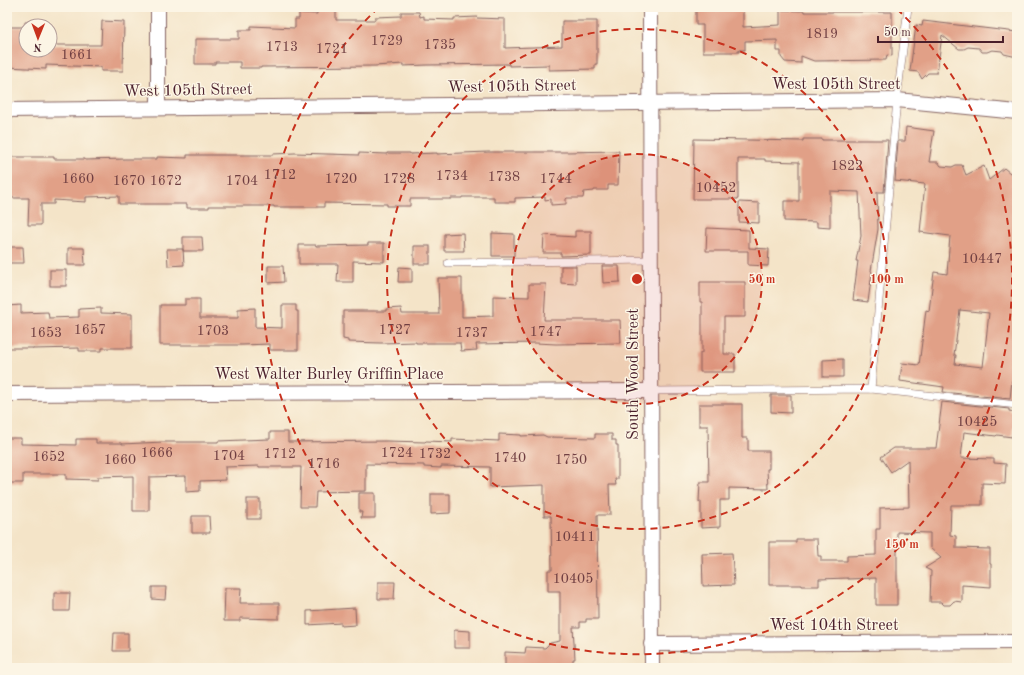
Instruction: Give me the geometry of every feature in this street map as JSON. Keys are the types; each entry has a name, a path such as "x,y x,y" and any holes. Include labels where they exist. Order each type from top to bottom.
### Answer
{"street":[{"path":"158,7 158,108"},
{"name":"South Wood Street","path":"650,7 652,668"},
{"name":"West 105th Street","path":"7,110 897,100 1017,112"},
{"name":"West Walter Burley Griffin Place","path":"7,394 651,391"},
{"name":"West 104th Street","path":"652,644 1017,642"}],"lane":[{"path":"871,389 897,100 908,7"},
{"path":"448,263 650,260"},
{"path":"651,391 871,389 1017,405"}],"building":[{"path":"317,7 336,7 336,20 375,20 375,17 401,16 401,12 419,12 420,17 424,16 424,19 454,20 454,18 477,17 505,19 505,48 562,46 562,21 597,21 597,64 595,64 595,69 549,70 549,65 509,66 509,64 403,66 403,64 375,66 240,68 240,62 195,64 195,39 239,39 239,30 251,30 251,26 295,28 295,19 299,19 299,13 317,14"},
{"path":"696,7 743,7 743,27 780,25 780,10 804,12 892,12 892,56 887,55 886,60 814,61 801,56 801,63 785,62 781,57 781,51 777,51 777,40 745,41 745,50 739,50 739,52 703,52 703,25 696,25"},
{"path":"102,21 124,22 123,71 101,71 101,67 46,65 46,69 7,67 7,27 18,27 18,58 58,58 58,45 101,45"},
{"path":"923,21 1017,32 1017,57 1004,54 1002,51 992,50 982,52 979,48 968,47 959,49 942,35 937,73 928,73 922,79 918,72 910,71 916,25 922,26"},
{"path":"906,127 934,131 929,162 938,162 941,166 952,167 962,165 966,175 984,166 989,180 1004,168 1010,173 1017,174 1017,359 1014,379 1012,380 1010,399 943,392 944,387 900,381 902,363 919,365 926,310 929,311 934,272 947,274 950,236 920,232 925,184 895,181 898,141 905,141","holes":["960,310 989,313 983,367 955,364 956,355 954,355"]},
{"path":"694,139 803,141 803,139 888,140 884,192 877,192 878,229 871,271 868,302 853,300 858,261 856,261 861,236 859,192 830,191 830,228 817,227 817,222 784,221 784,201 799,201 799,162 765,161 765,159 738,159 738,199 693,199"},
{"path":"619,151 618,185 608,185 608,190 584,192 583,198 567,198 566,204 551,205 551,199 545,200 545,197 515,198 515,202 494,202 494,197 462,197 451,199 410,199 410,206 324,203 324,207 209,206 209,208 187,208 187,204 119,204 119,196 86,197 86,202 54,200 54,204 41,204 41,225 28,225 29,198 7,198 7,157 54,157 54,159 85,160 157,159 157,157 187,158 187,155 273,155 295,153 359,155 359,153 437,154"},
{"path":"739,202 759,203 759,223 739,222"},
{"path":"707,228 749,230 749,248 769,249 768,266 748,265 748,251 706,251"},
{"path":"575,231 591,231 591,255 561,256 561,253 543,253 544,235 575,237"},
{"path":"463,233 464,251 444,251 444,234"},
{"path":"492,233 514,234 514,256 492,256"},
{"path":"183,237 202,237 203,251 183,251"},
{"path":"368,243 384,243 384,262 353,261 353,282 337,282 338,264 299,264 299,245 368,245"},
{"path":"414,246 430,246 430,264 414,264"},
{"path":"7,247 23,247 24,263 7,263"},
{"path":"68,248 84,248 85,265 68,265"},
{"path":"167,249 183,249 184,265 168,266"},
{"path":"268,266 283,266 284,282 268,283"},
{"path":"561,266 576,266 576,284 561,283"},
{"path":"602,266 619,266 620,282 603,283"},
{"path":"399,267 412,268 412,282 398,282"},
{"path":"50,270 66,270 66,286 50,286"},
{"path":"438,278 462,278 462,317 493,316 493,296 529,297 529,284 546,284 544,320 620,320 621,343 476,344 477,350 461,351 460,343 348,342 348,340 343,339 343,311 386,311 386,309 401,308 402,314 439,314"},
{"path":"700,282 745,282 745,317 724,317 724,354 735,354 735,372 700,372 700,353 702,353 702,302 700,302"},
{"path":"185,299 200,299 200,318 238,318 238,309 255,308 255,327 282,328 282,305 296,305 296,311 298,311 298,350 270,350 270,344 160,345 160,305 185,305"},
{"path":"21,305 21,313 48,312 49,318 79,317 79,309 101,308 101,313 132,314 132,348 102,348 102,351 79,351 79,348 7,348 7,306"},
{"path":"843,359 843,377 823,377 823,360"},
{"path":"771,395 791,395 791,413 771,412"},
{"path":"942,402 1009,409 1009,411 1015,412 1012,437 964,432 961,458 994,459 994,463 1006,464 1005,484 982,483 982,505 951,505 950,535 956,536 956,548 990,549 991,587 962,585 962,602 954,601 950,605 944,605 941,602 930,602 931,571 925,568 941,558 930,548 930,533 897,532 897,605 876,605 876,578 819,579 819,586 769,585 769,542 796,542 796,539 817,539 818,556 821,556 821,561 847,561 847,556 876,555 876,529 880,529 880,508 909,507 908,460 891,472 881,457 894,448 936,448"},
{"path":"699,404 742,404 742,438 748,438 748,451 769,451 769,469 767,469 768,489 729,488 729,500 720,500 720,527 701,528 701,501 699,502 700,482 709,482 708,426 699,426"},
{"path":"270,432 288,432 288,442 452,442 452,439 499,441 499,434 595,438 595,434 612,434 612,440 616,440 616,445 618,445 618,479 615,479 616,485 609,485 610,515 597,515 598,619 586,619 586,622 580,622 580,627 573,627 575,659 573,659 573,668 505,668 505,652 525,653 526,647 545,648 550,643 560,641 560,591 548,591 548,570 552,570 551,516 544,516 544,485 490,487 490,467 441,466 441,468 424,467 424,465 366,464 366,491 316,492 315,507 300,507 301,467 225,467 226,480 200,481 200,491 186,492 186,476 149,477 149,511 133,511 133,476 98,477 98,480 66,479 66,474 23,474 23,483 7,483 8,438 21,438 21,444 76,445 76,439 96,439 96,443 122,444 218,442 270,439"},
{"path":"359,493 375,493 375,518 361,518 362,512 359,512"},
{"path":"431,494 450,494 450,513 431,514"},
{"path":"247,499 260,499 260,519 247,519"},
{"path":"192,516 209,516 210,533 192,533"},
{"path":"732,553 734,585 703,586 702,554"},
{"path":"378,582 395,582 394,599 378,599"},
{"path":"152,587 166,587 165,600 152,599"},
{"path":"225,588 241,588 240,603 279,603 279,619 240,618 240,621 224,621"},
{"path":"54,593 70,593 69,611 54,611"},
{"path":"355,608 356,625 341,626 341,623 307,625 307,611"},
{"path":"454,630 470,631 470,648 454,648"},
{"path":"114,633 128,633 128,651 113,651"}]}
